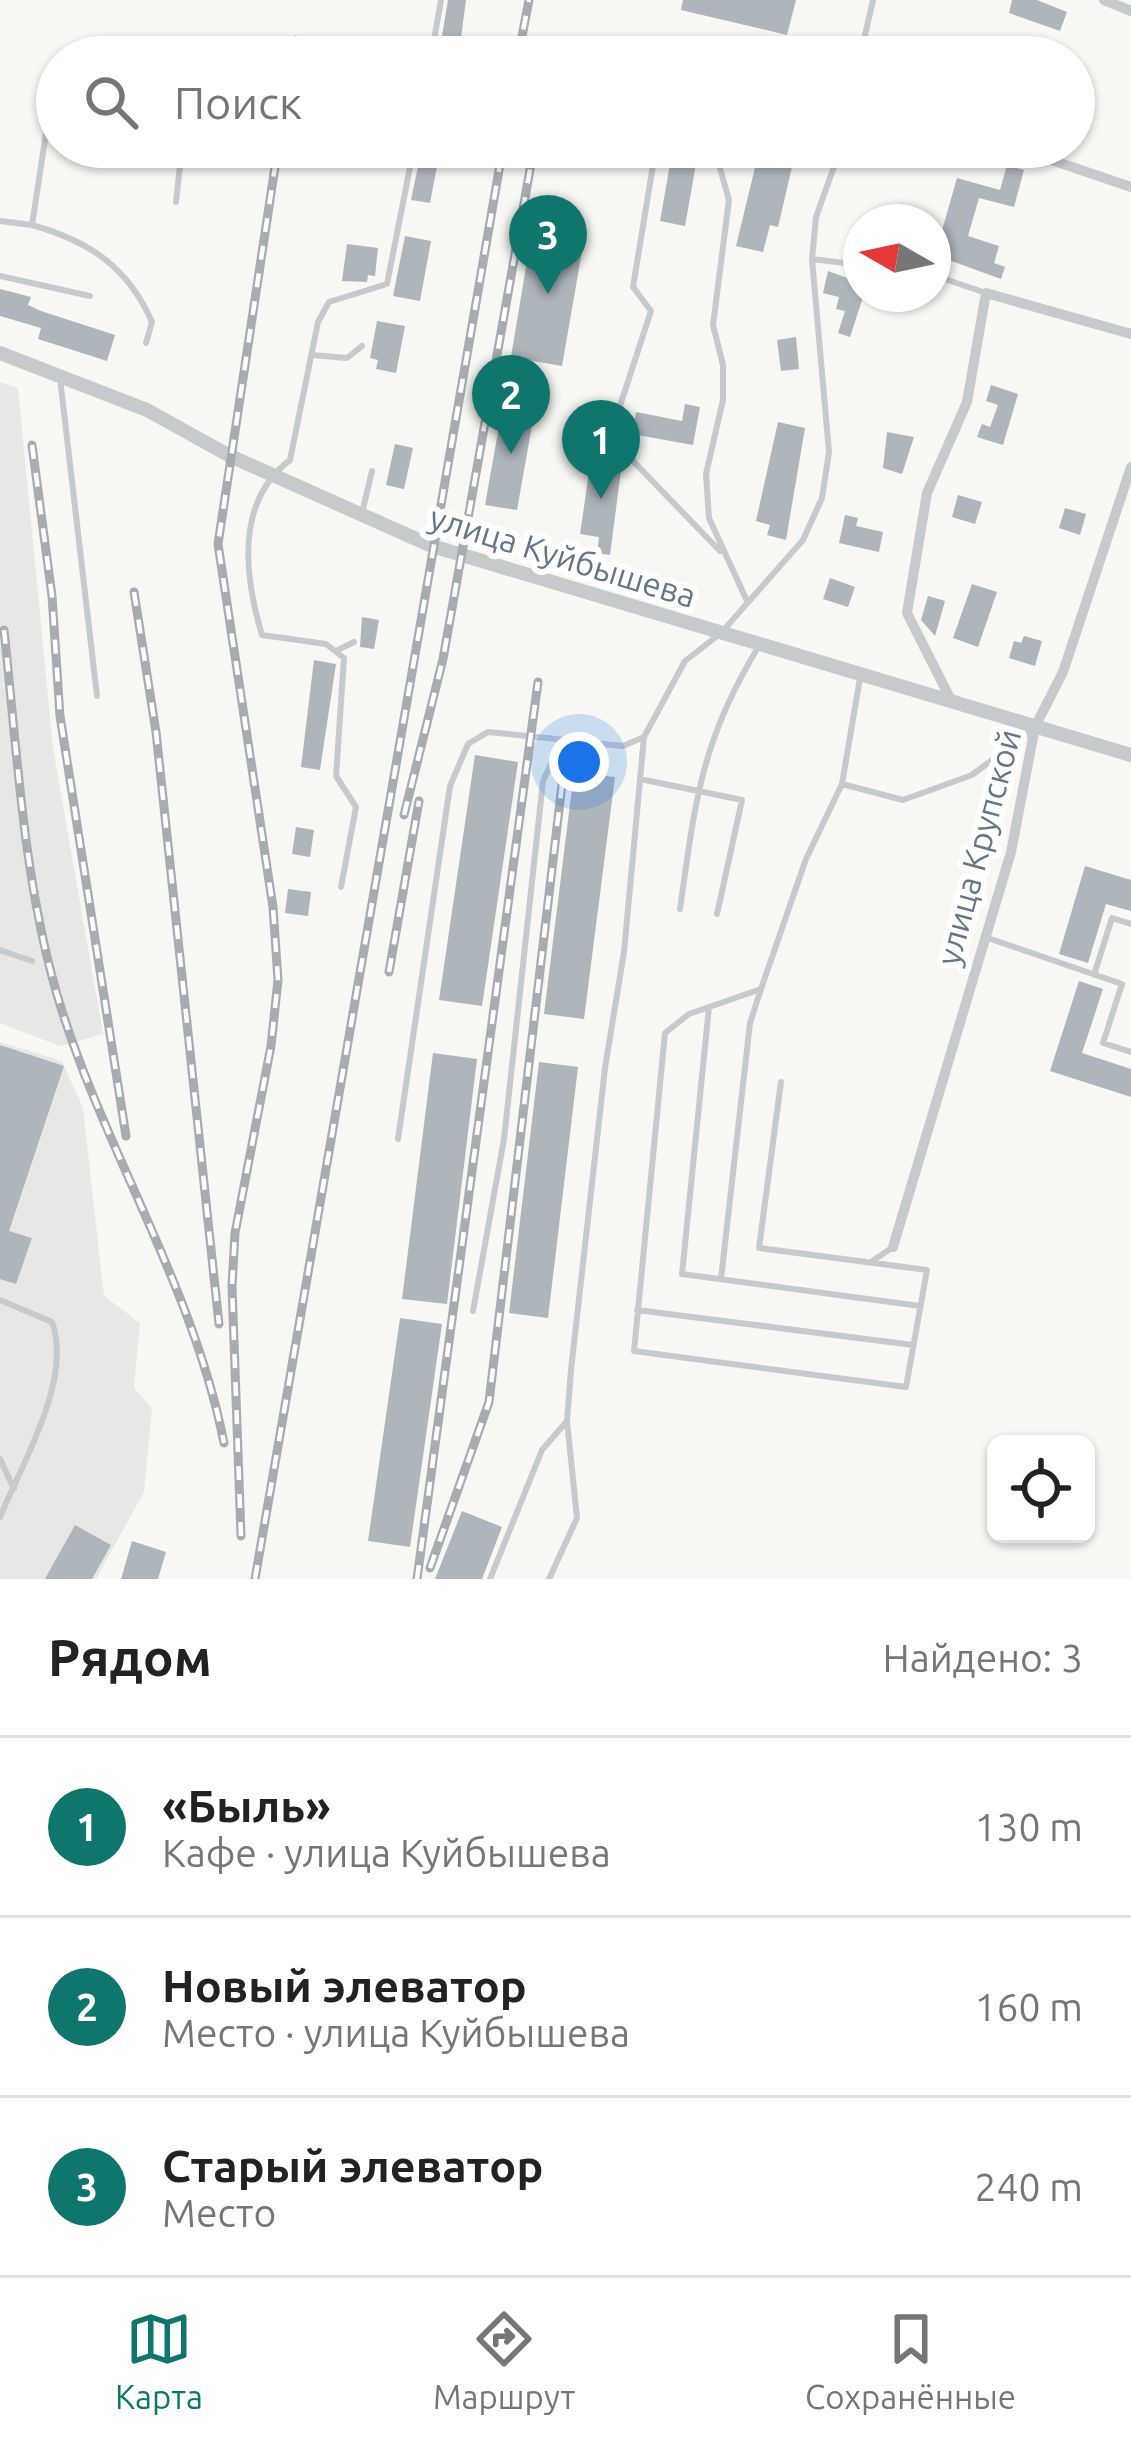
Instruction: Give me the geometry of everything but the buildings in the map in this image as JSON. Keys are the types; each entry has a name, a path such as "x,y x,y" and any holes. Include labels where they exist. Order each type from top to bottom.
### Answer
{"street":[{"path":"1104,0 1131,11"},
{"path":"1075,168 1131,187"},
{"path":"952,702 919,646 907,613 927,493 967,401 986,293 1131,334"},
{"name":"улица Куйбышева","path":"0,353 147,410 271,475 432,546 1131,755"},
{"name":"улица Крупской","path":"892,1247 1011,852 1035,728 1064,671 1131,466"}],"lane":[{"path":"434,36 442,0"},
{"path":"865,36 873,0"},
{"path":"32,225 41,168"},
{"path":"176,202 180,168"},
{"path":"354,642 338,650 262,634 248,531 271,475 290,460 328,302 387,284 409,168"},
{"path":"652,168 632,287 651,311 616,418 634,463 722,553"},
{"path":"720,168 729,200 713,325 723,365 723,400 706,474 709,518 747,601"},
{"path":"549,1579 577,1518 567,1421 644,736 685,661 721,633 803,540 822,498 829,452 812,259 816,217 834,168"},
{"path":"0,221 66,235 136,285 152,322 146,343"},
{"path":"812,259 843,263"},
{"path":"0,276 90,296"},
{"path":"951,280 986,293"},
{"path":"312,355 347,358 362,346"},
{"path":"59,376 97,696"},
{"path":"361,516 372,471"},
{"path":"680,910 697,791 717,718 760,644"},
{"path":"338,650 347,672 336,776 356,806 341,887"},
{"path":"721,1279 750,1023 806,859 842,784 861,675"},
{"path":"842,784 903,800 972,775 1035,728"},
{"path":"398,1139 450,787 468,744 488,732 623,746 644,736"},
{"path":"472,1312 504,1138 543,781 558,748 595,744"},
{"path":"640,779 742,800 717,914"},
{"path":"1094,975 1112,918 1131,924"},
{"path":"984,937 1127,985 1103,1043 1131,1052"},
{"path":"0,950 32,961"},
{"path":"761,989 689,1014 665,1034 634,1351 906,1387 927,1270 758,1248 782,1082"},
{"path":"709,1007 682,1274 920,1306"},
{"path":"871,1263 892,1247"},
{"path":"0,1300 52,1322 58,1340 34,1447 0,1517"},
{"path":"637,1310 913,1345"},
{"path":"490,1579 542,1450 567,1421"},
{"path":"0,1459 14,1489"}],"shaded area":[{"path":"0,382 18,388 53,748 103,1034 60,1046 0,1023"},
{"path":"0,1042 62,1061 83,1108 104,1296 140,1323 134,1388 152,1408 144,1492 96,1579 0,1579"}],"railway":[{"path":"522,36 529,0"},
{"path":"241,1536 232,1286 235,1233 271,1046 278,980 273,907 218,544 275,168"},
{"path":"255,1579 499,168"},
{"path":"404,815 443,659 530,168"},
{"path":"32,445 52,596 60,716 126,1136"},
{"path":"134,592 156,732 219,1324"},
{"path":"4,630 28,858 56,991 96,1103 190,1326 224,1443"},
{"path":"417,1579 538,682"},
{"path":"430,1568 489,1402 563,776"},
{"path":"389,972 419,801"}],"place":[{"name":"Старый элеватор","path":"548,294"},
{"name":"Новый элеватор","path":"511,454"},
{"name":"«Быль»","path":"601,499"}]}
